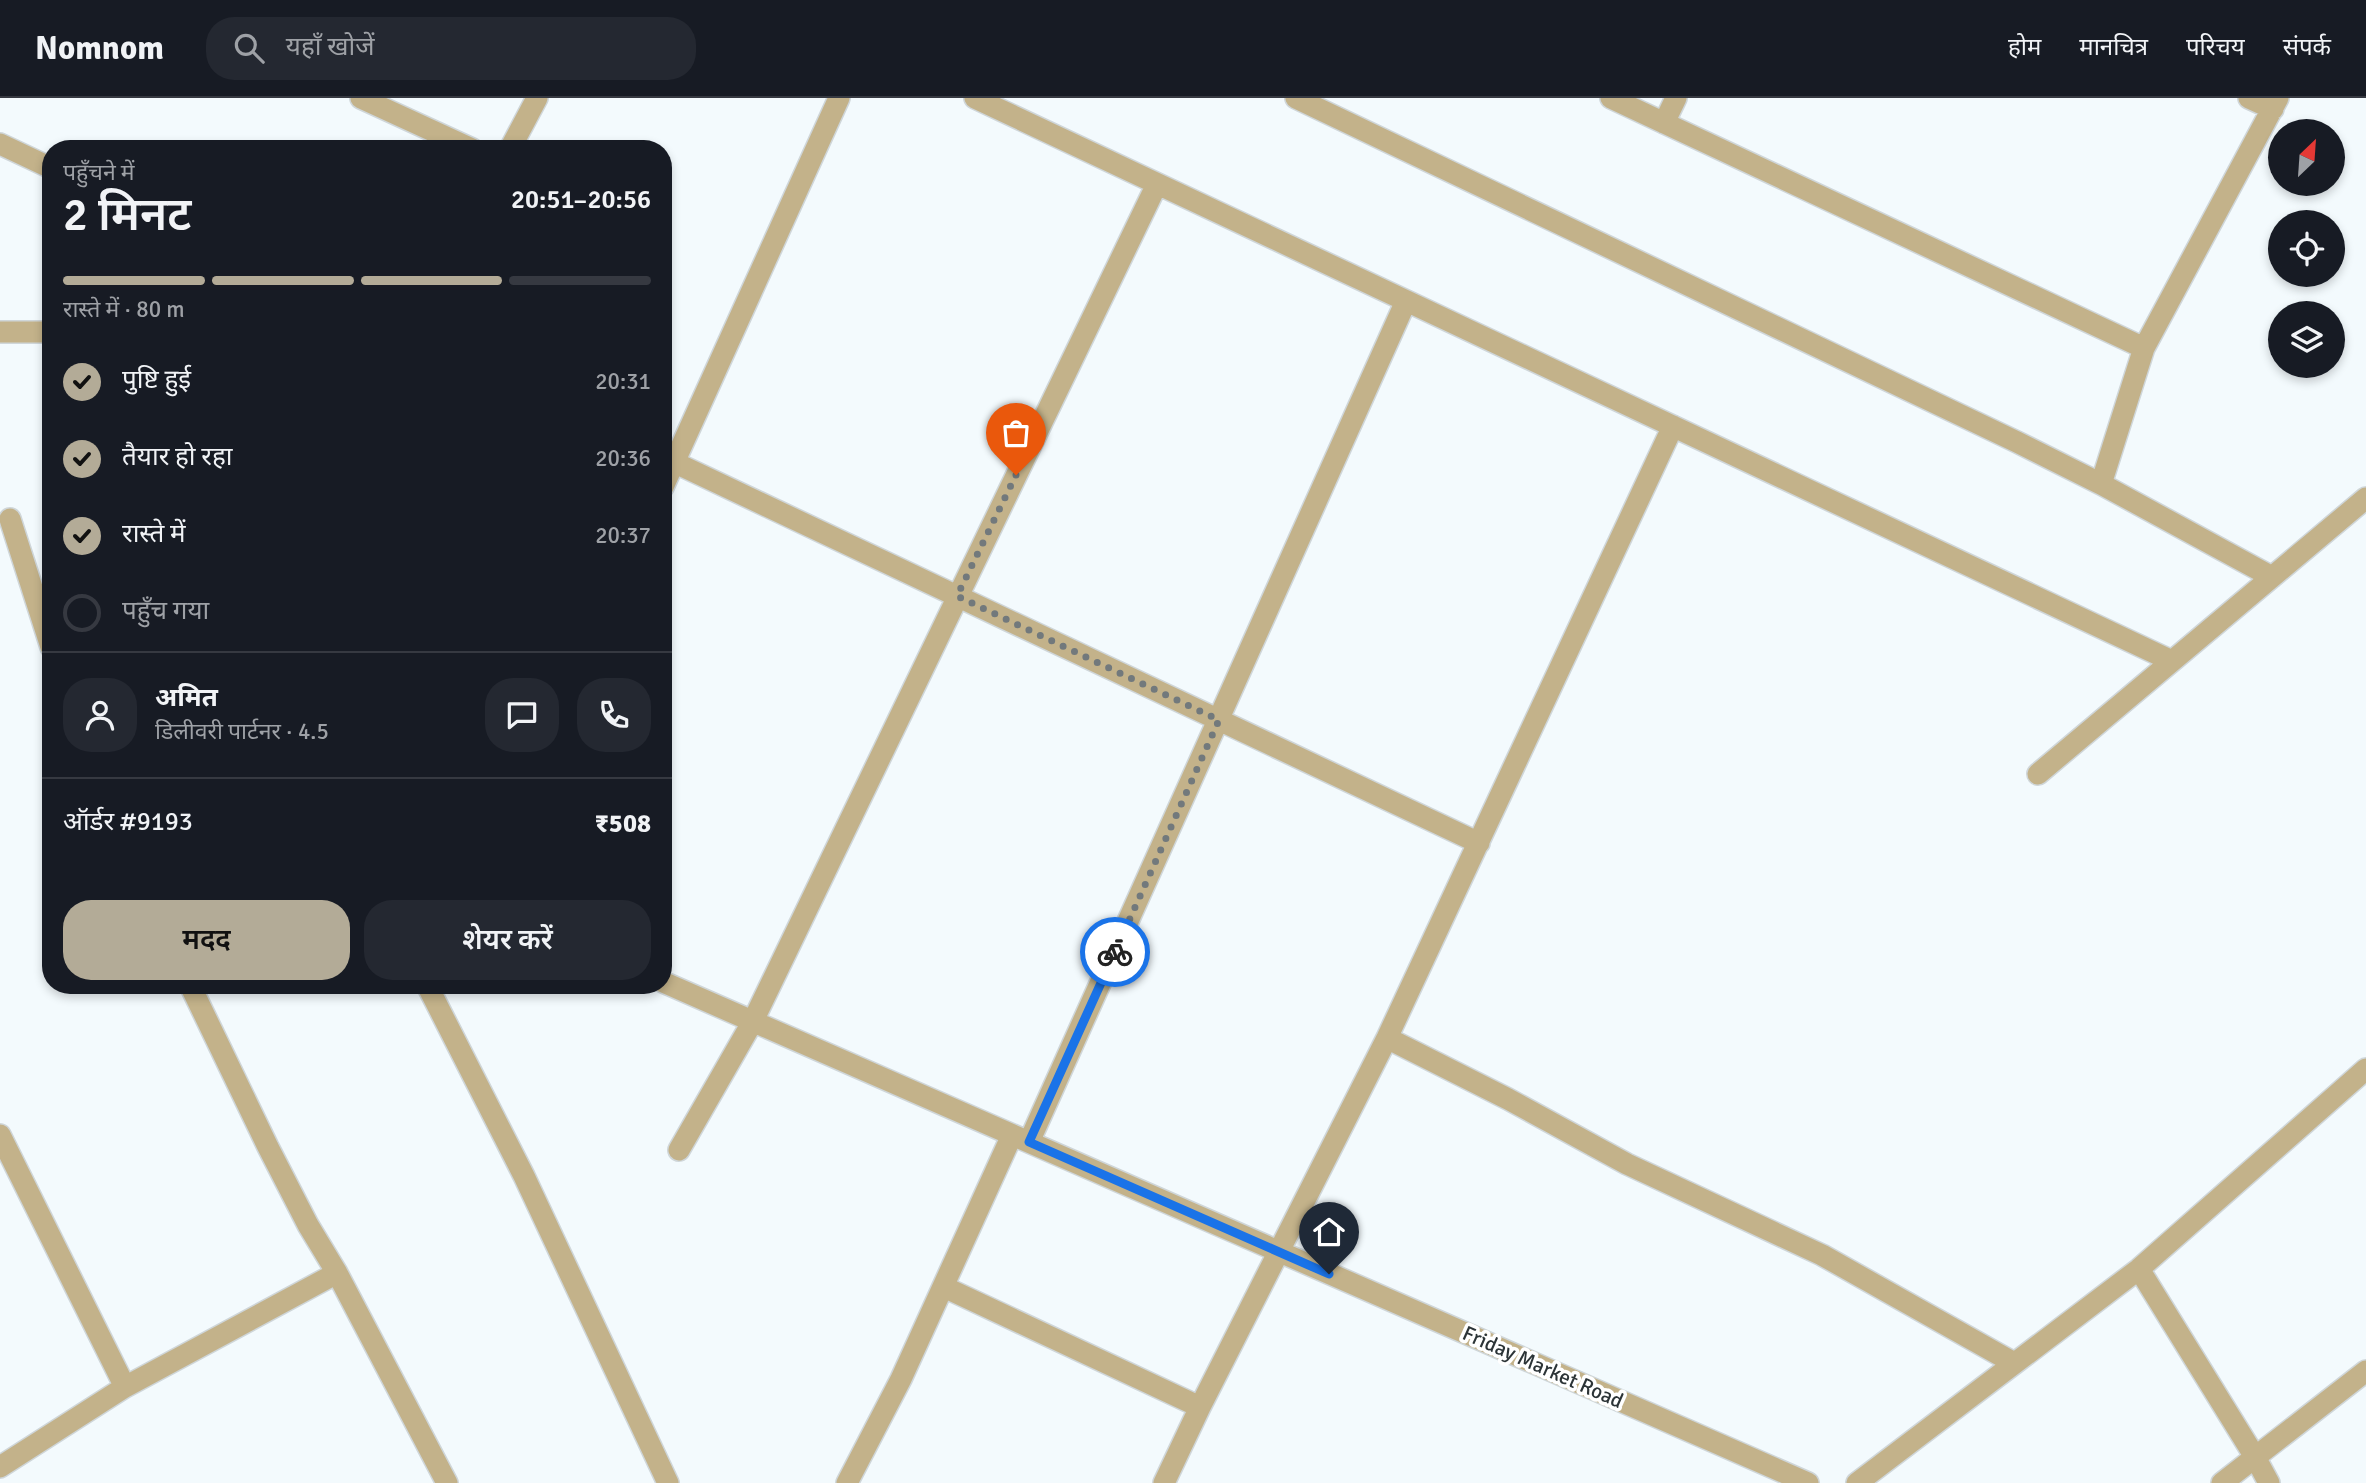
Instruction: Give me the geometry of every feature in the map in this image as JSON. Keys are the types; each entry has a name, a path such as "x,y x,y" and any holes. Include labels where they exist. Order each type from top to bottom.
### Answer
{"street":[{"path":"361,98 452,140"},
{"path":"515,140 537,98"},
{"path":"672,454 839,98"},
{"path":"975,98 2172,661"},
{"path":"1296,98 2101,484 2272,577"},
{"path":"1611,98 2144,348"},
{"path":"1664,123 1676,98"},
{"path":"2101,484 2144,348 2276,104 2249,98"},
{"path":"0,144 42,164"},
{"path":"679,1150 753,1021 1157,184"},
{"path":"847,1483 1021,1139 1219,720 1406,301"},
{"path":"0,332 42,332"},
{"path":"1164,1483 1387,1038 1673,426"},
{"path":"672,461 1479,843"},
{"path":"2038,774 2366,498"},
{"path":"10,519 42,619"},
{"name":"Friday Market Road","path":"672,986 1808,1483"},
{"path":"194,994 308,1225 337,1273 447,1483"},
{"path":"432,994 524,1175 668,1483"},
{"path":"1387,1038 1508,1099 1627,1164 1822,1255 2014,1363"},
{"path":"1857,1483 2139,1269 2366,1069"},
{"path":"0,1135 125,1387"},
{"path":"2139,1269 2269,1483"},
{"path":"0,1467 125,1387 337,1273"},
{"path":"944,1287 1200,1407"},
{"path":"2222,1483 2366,1371"}],"way so far":[{"path":"1016,475 957,596 1219,720 1115,952"}],"route":[{"path":"1115,952 1029,1142 1329,1274"}]}
